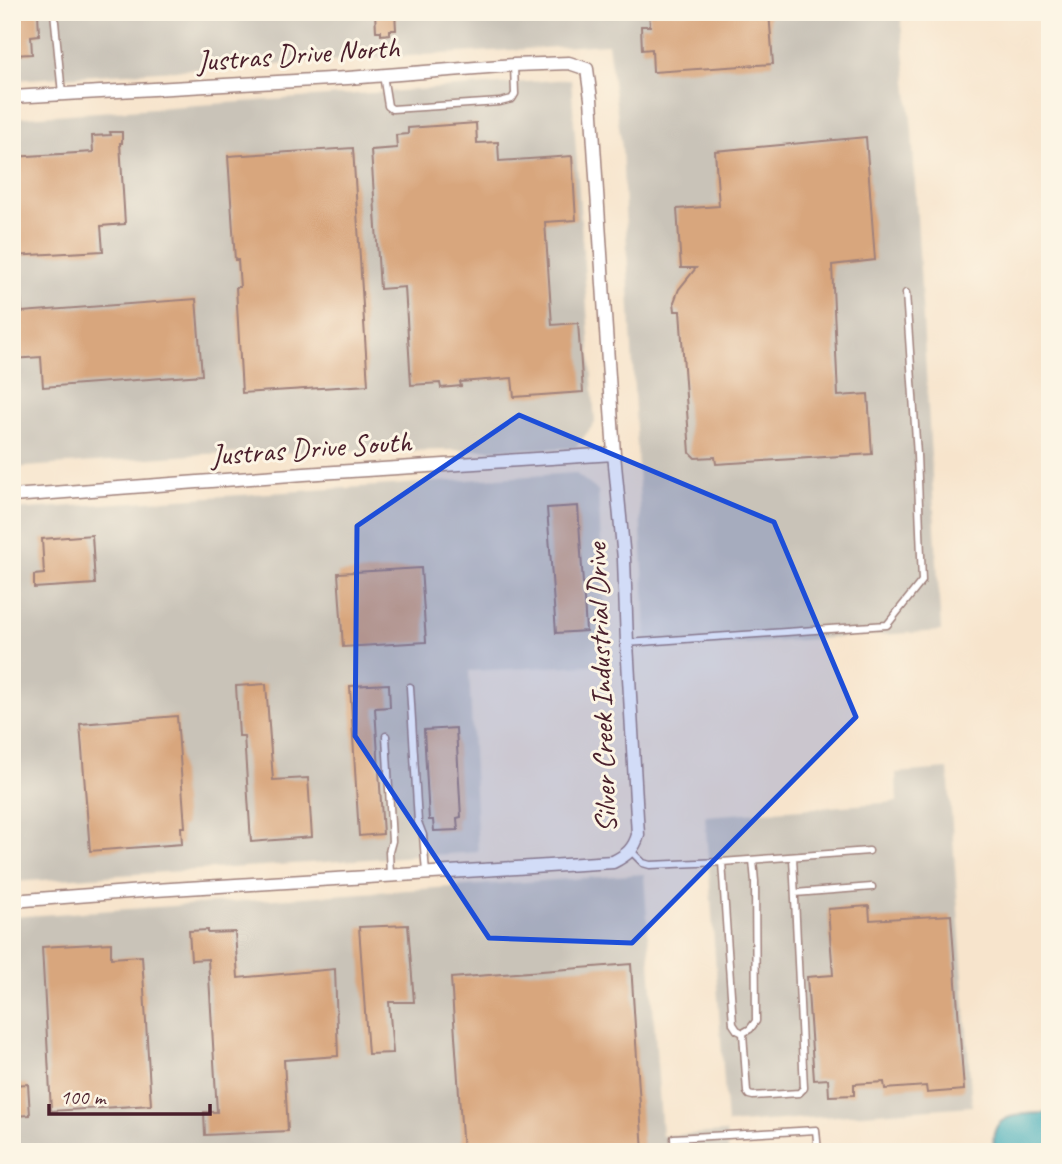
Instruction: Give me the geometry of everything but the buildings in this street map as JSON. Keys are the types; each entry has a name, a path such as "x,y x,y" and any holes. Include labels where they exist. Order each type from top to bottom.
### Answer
{"street":[{"name":"Justras Drive North","path":"12,97 514,65 569,63 587,69"},
{"name":"Silver Creek Industrial Drive","path":"12,901 613,862 631,851 638,835 638,824 624,559 587,69"},
{"name":"Justras Drive South","path":"12,496 614,454"}],"lane":[{"path":"54,12 62,94"},
{"path":"383,75 388,106 391,109 500,102 512,99 515,94 514,65"},
{"path":"627,643 887,625 922,581 906,293"},
{"path":"410,687 418,822 423,835 426,873"},
{"path":"386,736 392,841 388,852 390,875"},
{"path":"631,851 643,863 650,865 869,851"},
{"path":"743,1033 749,1095 799,1093 804,1088 793,857"},
{"path":"743,1033 756,1021 753,860"},
{"path":"722,862 733,1024 743,1033"},
{"path":"795,893 872,887"},
{"path":"675,1152 674,1138 816,1130 818,1152"}],"highlighted area":[{"path":"519,415 774,522 856,717 632,943 489,938 355,736 357,526"}],"shaded area":[{"path":"12,12 900,12 912,131 941,631 647,650 622,148 608,44 12,80"},
{"path":"571,79 595,423 575,448 205,454 12,468 12,118"},
{"path":"575,473 598,491 608,664 469,671 478,852 12,882 12,510"},
{"path":"948,769 972,1106 727,1124 705,816 897,802 896,773"},
{"path":"644,874 662,1136 726,1132 728,1152 12,1152 12,917"}],"water":[{"path":"1050,1113 1050,1152 994,1152 994,1134 1002,1121 1017,1115"}]}
